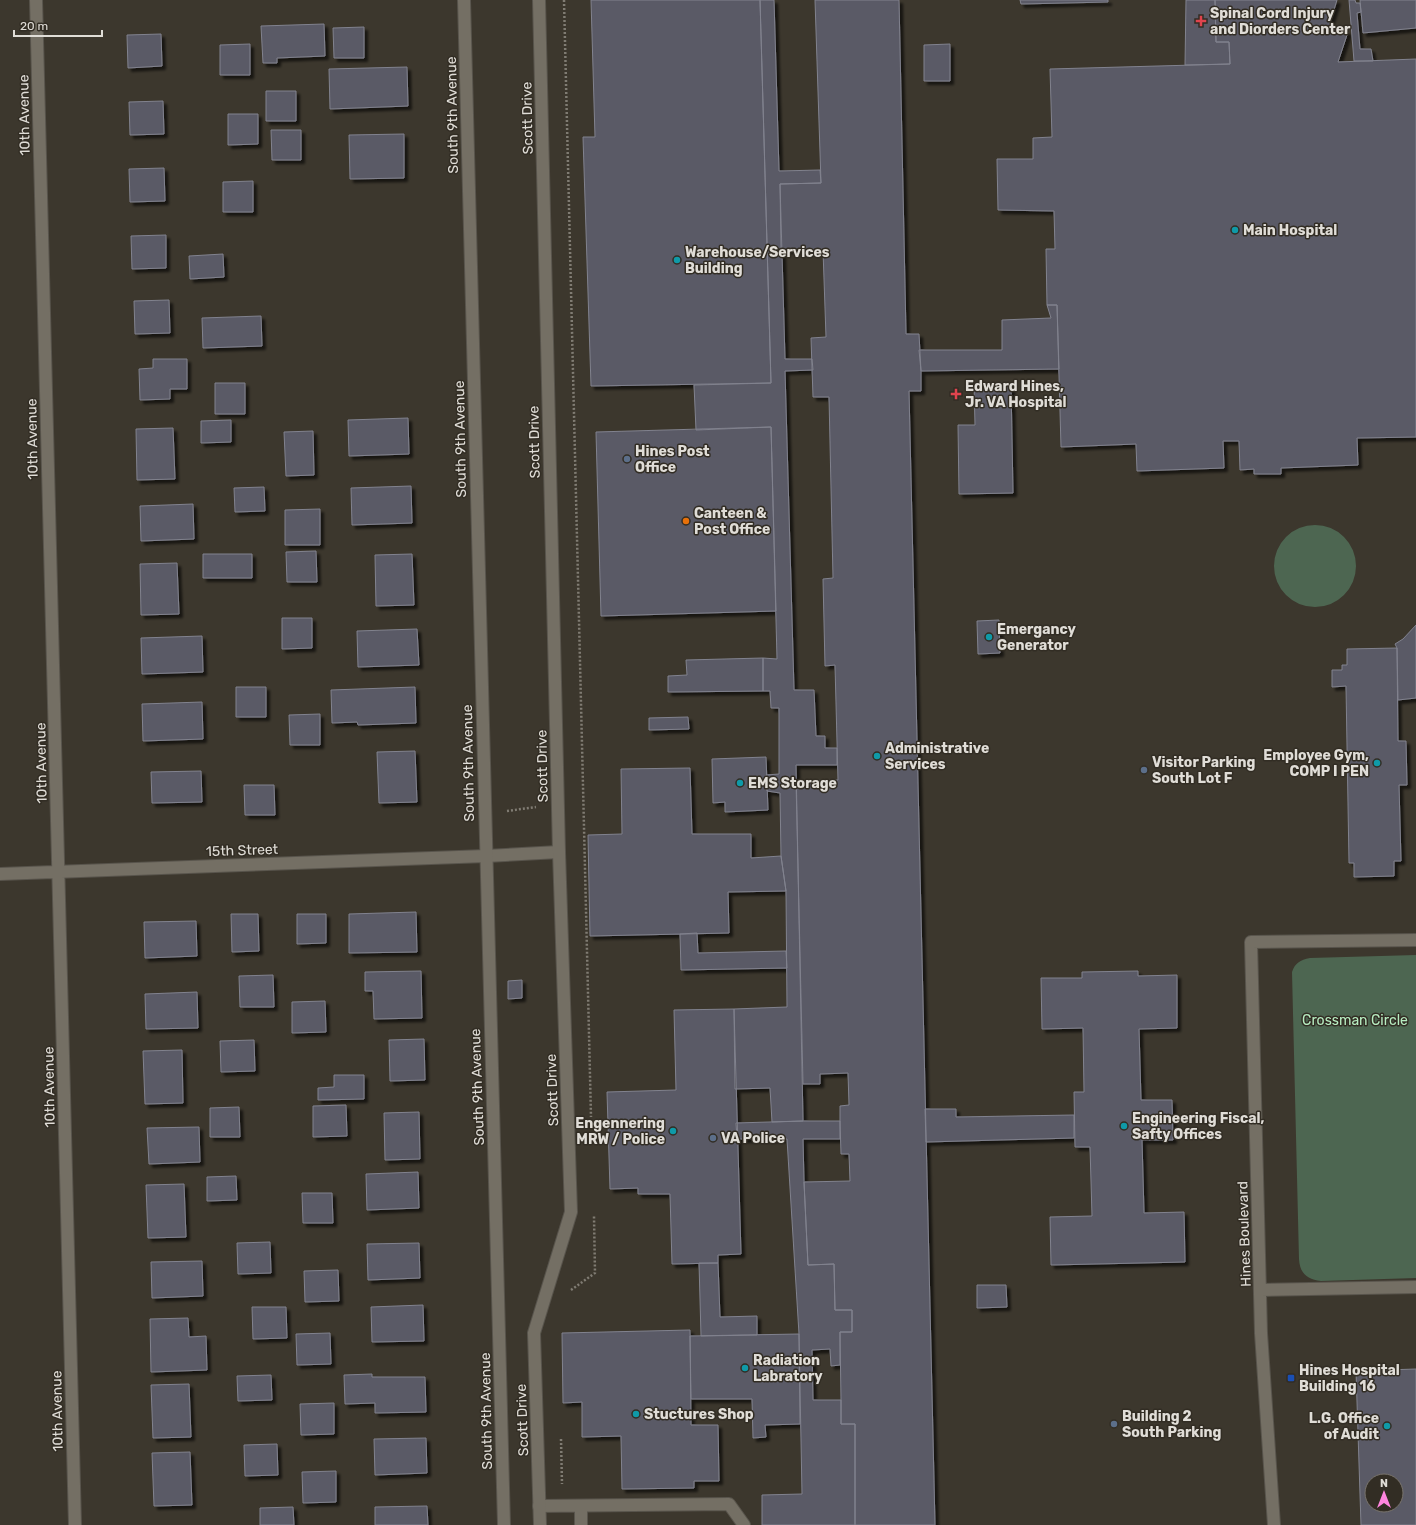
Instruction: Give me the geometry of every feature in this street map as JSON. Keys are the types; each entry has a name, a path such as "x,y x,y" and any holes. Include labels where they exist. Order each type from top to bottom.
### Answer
{"street":[{"name":"10th Avenue","path":"36,0 75,1525"},
{"name":"South 9th Avenue","path":"464,0 504,1525"},
{"name":"Scott Drive","path":"539,0 559,852 571,1212 534,1333 540,1525"},
{"name":"15th Street","path":"0,874 559,852"},
{"name":"Hines Boulevard","path":"1274,1525 1262,1333 1251,942 1416,940"},
{"path":"1261,1290 1416,1287"},
{"path":"539,1506 729,1504 744,1525"},
{"path":"580,1506 581,1525"}],"green space":[{"path":"1315,525 1331,528 1344,537 1353,550 1356,566 1353,582 1344,595 1331,604 1315,607 1299,604 1286,595 1277,582 1274,566 1277,550 1286,537 1299,528"},
{"name":"Crossman Circle","path":"1416,955 1416,1278 1321,1281 1312,1279 1303,1272 1299,1259 1292,972 1298,962 1310,958"}],"building":[{"name":"Warehouse/Services Building","path":"591,0 760,0 771,383 591,386 583,137 595,137"},
{"path":"760,0 774,0 779,171 820,170 821,183 780,184 785,359 812,359 813,370 785,371 794,690 814,690 816,736 825,736 825,748 837,748 837,765 796,765 803,1121 772,1122 770,1088 735,1089 734,1009 787,1007 786,891 781,856 780,793 767,791 766,775 779,774 779,708 771,708 770,691 763,691 763,658 777,659 771,427 696,430 694,385 771,383"},
{"name":"Administrative Services","path":"815,0 899,0 906,334 919,334 921,371 921,391 909,391 935,1525 855,1525 855,1424 841,1424 840,1332 852,1332 852,1310 835,1310 834,1264 808,1265 804,1182 850,1181 849,1154 841,1154 840,1121 840,1106 849,1105 848,1073 820,1074 820,1084 803,1084 796,781 838,780 835,665 825,666 823,579 833,578 829,397 813,397 811,338 826,337 823,250 781,250 780,184 821,183"},
{"path":"1020,0 1108,0 1108,2 1021,4"},
{"name":"Spinal Cord Injury and Diorders Center","path":"1186,0 1215,0 1216,42 1229,42 1230,64 1185,65"},
{"name":"Main Hospital","path":"1215,0 1337,0 1329,26 1348,32 1338,62 1416,59 1416,437 1357,438 1358,465 1281,468 1281,474 1254,474 1254,469 1240,470 1239,441 1223,441 1224,468 1137,471 1136,444 1061,447 1057,305 1047,305 1046,249 1055,249 1054,211 998,210 997,159 1033,159 1033,138 1052,137 1050,69 1230,64 1229,42 1216,42"},
{"path":"1349,0 1355,0 1356,3 1360,3 1361,12 1357,13 1360,49 1371,49 1373,61 1354,61"},
{"path":"1360,0 1416,0 1416,28 1363,33"},
{"path":"324,24 325,56 277,58 277,63 263,63 261,26"},
{"path":"364,27 364,58 334,58 333,28"},
{"path":"161,34 162,66 128,68 127,35"},
{"path":"250,44 250,75 220,75 220,45"},
{"path":"950,44 950,81 924,81 924,45"},
{"path":"407,67 408,106 330,109 329,69"},
{"path":"266,91 296,91 296,121 266,121"},
{"path":"163,101 164,134 130,135 129,102"},
{"path":"228,114 258,114 258,144 228,145"},
{"path":"271,130 301,130 301,160 272,160"},
{"path":"404,134 404,178 350,179 349,135"},
{"path":"164,168 165,201 130,202 129,169"},
{"path":"253,181 253,212 223,212 223,182"},
{"path":"166,235 166,268 132,269 131,236"},
{"path":"223,254 224,277 190,279 189,256"},
{"path":"169,300 170,333 135,334 134,301"},
{"path":"1047,305 1057,305 1059,369 921,371 919,350 1002,350 1002,320 1051,318"},
{"path":"261,316 262,346 203,348 202,318"},
{"path":"153,359 187,359 187,389 170,389 170,399 140,400 139,369 153,368"},
{"path":"215,383 245,383 245,414 215,414"},
{"path":"974,384 1011,384 1013,493 959,494 958,425 975,425"},
{"path":"408,418 409,454 349,456 348,420"},
{"path":"231,420 231,442 201,443 201,421"},
{"name":"Canteen & Post Office","path":"771,427 776,611 601,616 596,432"},
{"path":"173,428 175,479 137,480 136,429"},
{"path":"313,431 314,475 286,476 284,432"},
{"path":"411,486 412,523 352,525 351,488"},
{"path":"264,487 265,511 235,512 234,488"},
{"path":"193,504 194,539 141,541 140,506"},
{"path":"320,509 320,545 285,545 285,510"},
{"path":"316,551 317,582 287,582 286,552"},
{"path":"203,554 252,554 252,578 203,578"},
{"path":"412,554 414,605 376,606 375,555"},
{"path":"177,563 179,614 141,615 140,564"},
{"path":"282,618 312,618 312,648 282,649"},
{"name":"Emergancy Generator","path":"999,620 1000,653 978,654 977,621"},
{"path":"1416,625 1416,698 1398,700 1397,648 1395,644 1403,639"},
{"path":"417,629 419,665 358,667 357,631"},
{"path":"202,636 203,672 142,674 141,638"},
{"name":"Employee Gym, COMP I PEN","path":"1397,648 1398,741 1406,741 1407,785 1399,785 1401,861 1394,861 1394,876 1354,877 1354,863 1349,863 1346,686 1332,687 1332,670 1342,670 1342,665 1347,665 1347,649"},
{"path":"763,658 763,691 668,692 668,676 687,675 686,660"},
{"path":"236,687 266,687 266,717 236,717"},
{"path":"415,687 416,723 358,725 357,722 332,723 331,690"},
{"path":"202,702 203,739 143,741 142,704"},
{"path":"320,714 320,745 290,745 289,715"},
{"path":"688,717 689,729 649,730 649,718"},
{"path":"415,751 417,802 379,803 377,752"},
{"name":"EMS Storage","path":"766,757 768,810 725,812 725,802 713,803 712,759"},
{"path":"690,768 692,834 751,834 751,858 781,856 786,891 728,892 729,933 590,936 588,835 622,834 621,769"},
{"path":"201,771 202,802 152,803 151,772"},
{"path":"244,785 274,785 275,815 245,815"},
{"path":"416,912 417,952 349,953 349,914"},
{"path":"231,914 258,914 259,951 232,952"},
{"path":"297,914 326,914 326,943 297,944"},
{"path":"196,921 197,956 145,958 144,922"},
{"path":"697,933 698,953 786,951 787,968 681,970 680,934"},
{"path":"421,971 422,1018 374,1019 373,991 365,991 365,972"},
{"name":"Engineering Fiscal, Safty Offices","path":"1138,971 1138,976 1177,975 1177,1028 1139,1029 1141,1100 1172,1100 1173,1140 1142,1140 1144,1213 1184,1212 1185,1262 1051,1265 1050,1217 1092,1216 1090,1147 1075,1147 1074,1092 1084,1092 1083,1028 1042,1029 1041,978 1082,978 1082,972"},
{"path":"273,975 274,1007 240,1007 239,976"},
{"path":"522,980 522,998 508,999 508,981"},
{"path":"197,992 198,1028 146,1029 145,994"},
{"path":"325,1001 326,1032 292,1033 292,1002"},
{"name":"Engennering MRW / Police","path":"734,1009 741,1254 718,1255 718,1263 672,1264 670,1194 638,1194 638,1188 610,1189 607,1092 676,1090 674,1010"},
{"path":"424,1039 425,1080 390,1081 389,1040"},
{"path":"254,1040 255,1071 221,1072 220,1041"},
{"path":"182,1050 183,1103 145,1104 143,1051"},
{"path":"334,1075 364,1075 364,1099 318,1100 318,1088 334,1087"},
{"path":"346,1105 347,1136 313,1137 313,1106"},
{"path":"239,1107 240,1137 210,1137 210,1108"},
{"path":"925,1109 956,1109 956,1117 1074,1115 1074,1138 926,1142"},
{"path":"419,1112 420,1159 385,1160 384,1113"},
{"path":"840,1121 840,1139 803,1139 804,1182 808,1265 834,1264 835,1310 852,1310 852,1332 840,1332 840,1365 831,1366 830,1349 812,1350 813,1400 841,1400 841,1424 855,1424 855,1525 762,1525 762,1495 802,1494 799,1334 787,1139 737,1139 736,1123"},
{"path":"199,1127 200,1162 149,1164 147,1128"},
{"path":"418,1172 419,1208 367,1210 366,1174"},
{"path":"236,1176 237,1200 207,1201 207,1177"},
{"path":"184,1184 186,1237 148,1238 146,1185"},
{"path":"302,1193 332,1193 333,1223 303,1223"},
{"path":"270,1242 271,1273 238,1274 237,1243"},
{"path":"419,1243 420,1278 368,1280 367,1244"},
{"path":"202,1261 203,1296 152,1298 151,1262"},
{"path":"699,1263 718,1263 720,1317 757,1316 757,1335 701,1336"},
{"path":"338,1270 339,1301 305,1302 304,1271"},
{"path":"977,1285 1006,1285 1007,1307 977,1308"},
{"path":"423,1305 424,1341 372,1342 371,1307"},
{"path":"252,1307 286,1307 287,1338 253,1339"},
{"path":"188,1318 189,1337 206,1336 207,1370 151,1372 150,1319"},
{"name":"Stuctures Shop","path":"690,1330 691,1425 718,1425 719,1481 694,1481 694,1488 622,1489 621,1436 582,1437 582,1402 563,1403 562,1333"},
{"path":"330,1333 331,1364 297,1365 296,1334"},
{"name":"Radiation Labratory","path":"799,1334 800,1424 765,1425 766,1437 753,1438 752,1399 691,1399 690,1336"},
{"name":"L.G. Office of Audit","path":"1416,1369 1416,1525 1361,1525 1356,1371"},
{"path":"372,1374 372,1377 425,1377 426,1412 375,1413 375,1403 345,1404 344,1375"},
{"path":"271,1375 272,1400 238,1401 237,1376"},
{"path":"189,1384 191,1437 153,1438 151,1385"},
{"path":"334,1403 334,1434 301,1435 300,1404"},
{"path":"426,1438 427,1473 375,1475 374,1439"},
{"path":"277,1444 278,1475 245,1476 244,1445"},
{"path":"190,1452 192,1505 154,1506 152,1453"},
{"path":"336,1471 336,1502 303,1503 302,1472"},
{"path":"427,1506 428,1525 375,1525 375,1507"},
{"path":"293,1507 294,1525 260,1525 260,1508"}],"place":[{"name":"Spinal Cord Injury and Diorders Center","path":"1201,21"},
{"name":"Main Hospital","path":"1235,230"},
{"name":"Warehouse/Services Building","path":"677,260"},
{"name":"Edward Hines, Jr. VA Hospital","path":"956,394"},
{"name":"Hines Post Office","path":"627,459"},
{"name":"Canteen & Post Office","path":"686,521"},
{"name":"Emergancy Generator","path":"989,637"},
{"name":"Administrative Services","path":"877,756"},
{"name":"Employee Gym, COMP I PEN","path":"1377,763"},
{"name":"Visitor Parking South Lot F","path":"1144,770"},
{"name":"EMS Storage","path":"740,783"},
{"name":"Engineering Fiscal, Safty Offices","path":"1124,1126"},
{"name":"Engennering MRW / Police","path":"673,1131"},
{"name":"VA Police","path":"713,1138"},
{"name":"Radiation Labratory","path":"745,1368"},
{"name":"Hines Hospital Building 16","path":"1291,1378"},
{"name":"Stuctures Shop","path":"636,1414"},
{"name":"Building 2 South Parking","path":"1114,1424"},
{"name":"L.G. Office of Audit","path":"1387,1426"}]}
